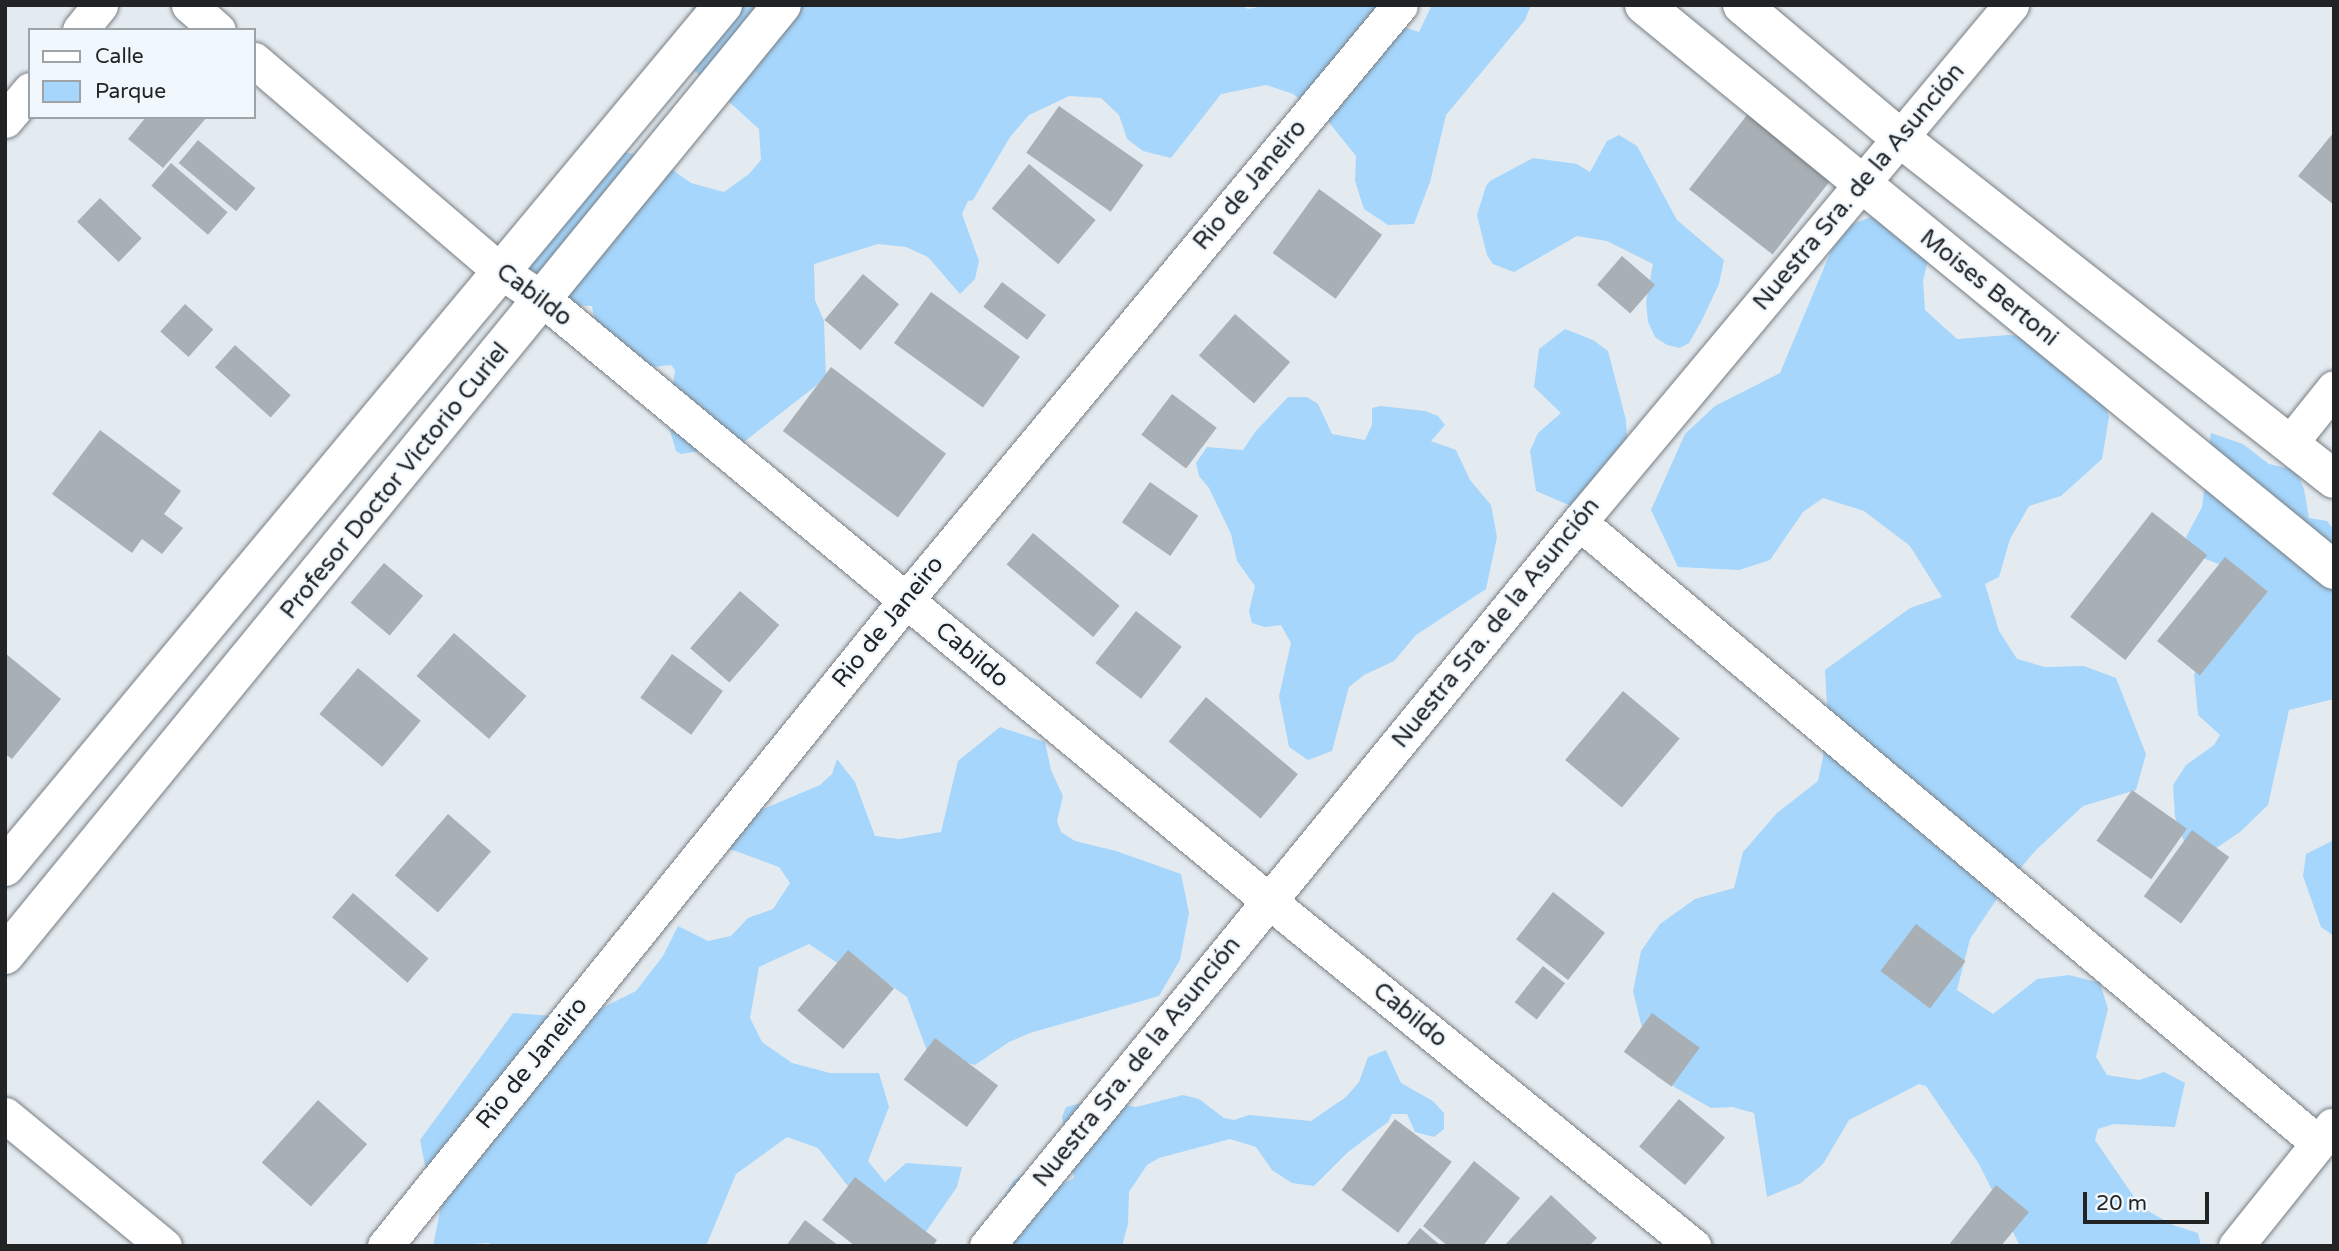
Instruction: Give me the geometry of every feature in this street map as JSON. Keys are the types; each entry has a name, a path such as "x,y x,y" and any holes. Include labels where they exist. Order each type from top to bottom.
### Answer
{"main road":[{"path":"5,867 723,5"},
{"name":"Profesor Doctor Victorio Curiel","path":"5,955 544,300 782,5"},
{"name":"Moises Bertoni","path":"1644,5 2334,570"},
{"path":"1742,5 1900,138 2334,479"}],"street":[{"path":"82,28 100,5"},
{"path":"189,5 216,28"},
{"name":"Rio de Janeiro","path":"385,1246 906,600 1400,5"},
{"name":"Nuestra Sra. de la Asunción","path":"987,1246 1579,522 2011,5"},
{"name":"Cabildo","path":"256,63 500,271 544,300 1269,901 1693,1246"},
{"path":"5,120 28,92"},
{"path":"2290,443 2334,388"},
{"path":"1579,522 2326,1133 2236,1246"},
{"path":"5,1115 164,1246"}],"green space":[{"path":"693,5 1240,5 1248,9 1269,5 1376,5 1397,25 1419,32 1432,5 1531,5 1525,20 1446,115 1430,182 1414,224 1388,225 1364,209 1355,181 1356,156 1327,120 1293,94 1266,85 1221,94 1171,158 1143,151 1127,139 1119,115 1101,98 1069,96 1029,115 1010,137 973,200 968,201 962,214 979,261 975,279 960,294 928,257 906,247 878,244 814,264 815,300 824,321 826,378 740,445 681,454 676,451 668,424 675,370 671,365 643,368 596,331 592,306 565,305 552,312 506,239 615,152 651,155 691,183 724,192 749,174 761,160 759,129 694,70 682,49"},
{"path":"1619,135 1637,146 1677,220 1724,260 1719,284 1702,320 1689,343 1680,348 1667,345 1655,337 1648,322 1646,302 1653,264 1607,241 1577,236 1514,272 1493,264 1487,255 1477,215 1490,181 1533,158 1577,164 1590,172 1607,141"},
{"path":"1876,215 1934,235 1923,281 1925,310 1957,339 2008,335 2049,339 2104,401 2109,417 2102,459 2061,496 2029,506 2010,539 1999,577 1985,584 1999,631 2017,659 2045,667 2084,666 2116,678 2146,754 2136,790 2083,806 2036,850 2007,884 1970,939 1957,990 1993,1014 2037,979 2069,975 2100,983 2108,1009 2096,1057 2107,1075 2139,1080 2164,1072 2185,1083 2175,1127 2114,1124 2098,1129 2095,1140 2141,1207 2173,1225 2198,1233 2201,1246 2020,1246 1979,1164 1926,1086 1919,1084 1849,1120 1823,1164 1801,1183 1767,1197 1754,1113 1732,1107 1711,1108 1657,1077 1652,1069 1633,991 1641,951 1660,924 1695,899 1734,888 1743,852 1777,813 1818,781 1823,757 1827,706 1825,670 1910,608 1942,597 1910,546 1864,511 1823,498 1803,512 1770,560 1739,570 1678,567 1651,510 1685,434 1715,406 1780,373 1831,251 1850,225"},
{"path":"1565,329 1593,340 1608,351 1626,420 1627,439 1576,508 1536,491 1530,451 1538,433 1561,413 1534,387 1539,349"},
{"path":"1288,397 1307,397 1318,404 1332,434 1365,440 1372,425 1372,408 1381,406 1425,411 1438,416 1445,425 1431,441 1456,450 1470,480 1491,505 1497,537 1486,589 1416,635 1394,661 1364,675 1349,687 1332,751 1308,760 1289,747 1279,696 1291,643 1281,625 1265,627 1252,623 1249,611 1255,586 1237,561 1231,534 1209,488 1199,476 1196,463 1207,447 1243,450 1255,432"},
{"path":"2211,433 2243,444 2269,464 2296,470 2304,489 2309,518 2327,521 2334,530 2334,699 2289,710 2268,805 2240,832 2212,851 2186,847 2175,817 2173,785 2186,765 2214,745 2220,735 2198,715 2194,675 2232,569 2195,555 2186,537 2202,507"},
{"path":"1000,727 1045,742 1051,770 1063,796 1057,821 1061,832 1075,841 1116,851 1181,874 1189,913 1180,960 1159,996 1030,1033 1009,1042 975,1065 927,1051 907,997 880,978 839,964 809,944 759,967 750,1018 762,1042 792,1063 830,1073 879,1073 889,1107 868,1161 885,1182 906,1163 962,1167 957,1187 923,1236 851,1190 818,1148 787,1137 736,1174 706,1246 499,1246 488,1243 433,1246 442,1201 425,1165 420,1140 513,1013 553,1016 590,1014 636,991 663,956 678,926 708,941 731,936 748,918 773,909 790,883 779,867 730,849 724,838 728,824 820,785 832,774 837,759 855,782 875,836 899,839 941,832 958,761"},
{"path":"2334,840 2334,936 2321,927 2303,876 2306,854"},
{"path":"1386,1050 1401,1083 1433,1101 1444,1113 1444,1129 1434,1137 1415,1132 1407,1114 1392,1114 1388,1122 1348,1152 1314,1186 1292,1183 1272,1170 1256,1147 1230,1139 1159,1158 1147,1165 1129,1192 1128,1224 1122,1246 1016,1246 997,1210 1013,1181 1025,1173 1061,1185 1074,1178 1062,1117 1066,1107 1093,1100 1136,1107 1183,1095 1199,1099 1224,1118 1234,1120 1249,1115 1311,1121 1346,1097 1359,1082 1368,1057"}],"building":[{"path":"1758,101 1842,166 1773,255 1689,189"},
{"path":"1059,106 1143,165 1111,212 1026,153"},
{"path":"144,119 205,119 163,168 128,139"},
{"path":"2334,132 2334,205 2298,176"},
{"path":"198,140 255,188 236,211 179,163"},
{"path":"171,163 228,212 208,235 151,186"},
{"path":"1029,164 1096,220 1058,264 992,208"},
{"path":"1319,189 1382,235 1336,299 1273,253"},
{"path":"100,198 142,238 119,262 77,222"},
{"path":"1622,256 1655,285 1630,314 1597,285"},
{"path":"863,274 899,304 860,350 824,320"},
{"path":"1002,282 1046,315 1027,340 983,307"},
{"path":"931,292 1020,357 983,408 894,343"},
{"path":"185,304 213,329 188,357 160,331"},
{"path":"1235,314 1290,362 1254,403 1199,356"},
{"path":"235,345 291,395 271,417 215,367"},
{"path":"831,367 946,454 898,518 783,431"},
{"path":"1172,394 1217,428 1186,468 1141,435"},
{"path":"100,430 181,491 164,514 183,528 162,554 142,539 132,553 52,494"},
{"path":"1150,482 1198,516 1170,556 1122,522"},
{"path":"2152,512 2207,555 2125,660 2070,617"},
{"path":"1033,533 1120,606 1093,637 1007,564"},
{"path":"2225,557 2268,592 2200,676 2157,641"},
{"path":"384,563 423,596 390,636 351,603"},
{"path":"740,591 779,625 729,682 690,648"},
{"path":"1136,611 1182,647 1141,699 1095,663"},
{"path":"454,633 526,696 489,739 417,676"},
{"path":"5,653 61,699 12,759 5,754"},
{"path":"672,654 723,691 691,735 640,698"},
{"path":"358,668 421,721 382,767 319,714"},
{"path":"1623,691 1680,739 1622,808 1565,760"},
{"path":"1206,697 1298,774 1261,819 1169,741"},
{"path":"2132,790 2187,828 2151,879 2096,841"},
{"path":"448,814 491,851 438,913 395,875"},
{"path":"2192,830 2229,857 2181,923 2144,896"},
{"path":"1553,892 1605,933 1568,980 1516,939"},
{"path":"353,893 428,959 407,983 332,917"},
{"path":"1916,924 1966,961 1930,1008 1880,971"},
{"path":"848,950 894,989 843,1049 797,1011"},
{"path":"1543,966 1565,983 1537,1019 1515,1002"},
{"path":"1652,1013 1700,1048 1672,1087 1624,1052"},
{"path":"935,1038 998,1086 967,1127 904,1080"},
{"path":"1679,1099 1725,1138 1685,1185 1639,1146"},
{"path":"318,1100 367,1144 311,1207 262,1162"},
{"path":"1395,1119 1452,1162 1398,1233 1341,1190"},
{"path":"1474,1161 1520,1198 1483,1246 1448,1246 1423,1226"},
{"path":"855,1177 937,1240 933,1246 855,1246 822,1220"},
{"path":"1996,1185 2029,1212 2001,1246 1948,1246"},
{"path":"1551,1195 1597,1238 1589,1246 1504,1246"},
{"path":"805,1220 839,1246 786,1246"},
{"path":"1420,1228 1441,1246 1405,1246"}]}
